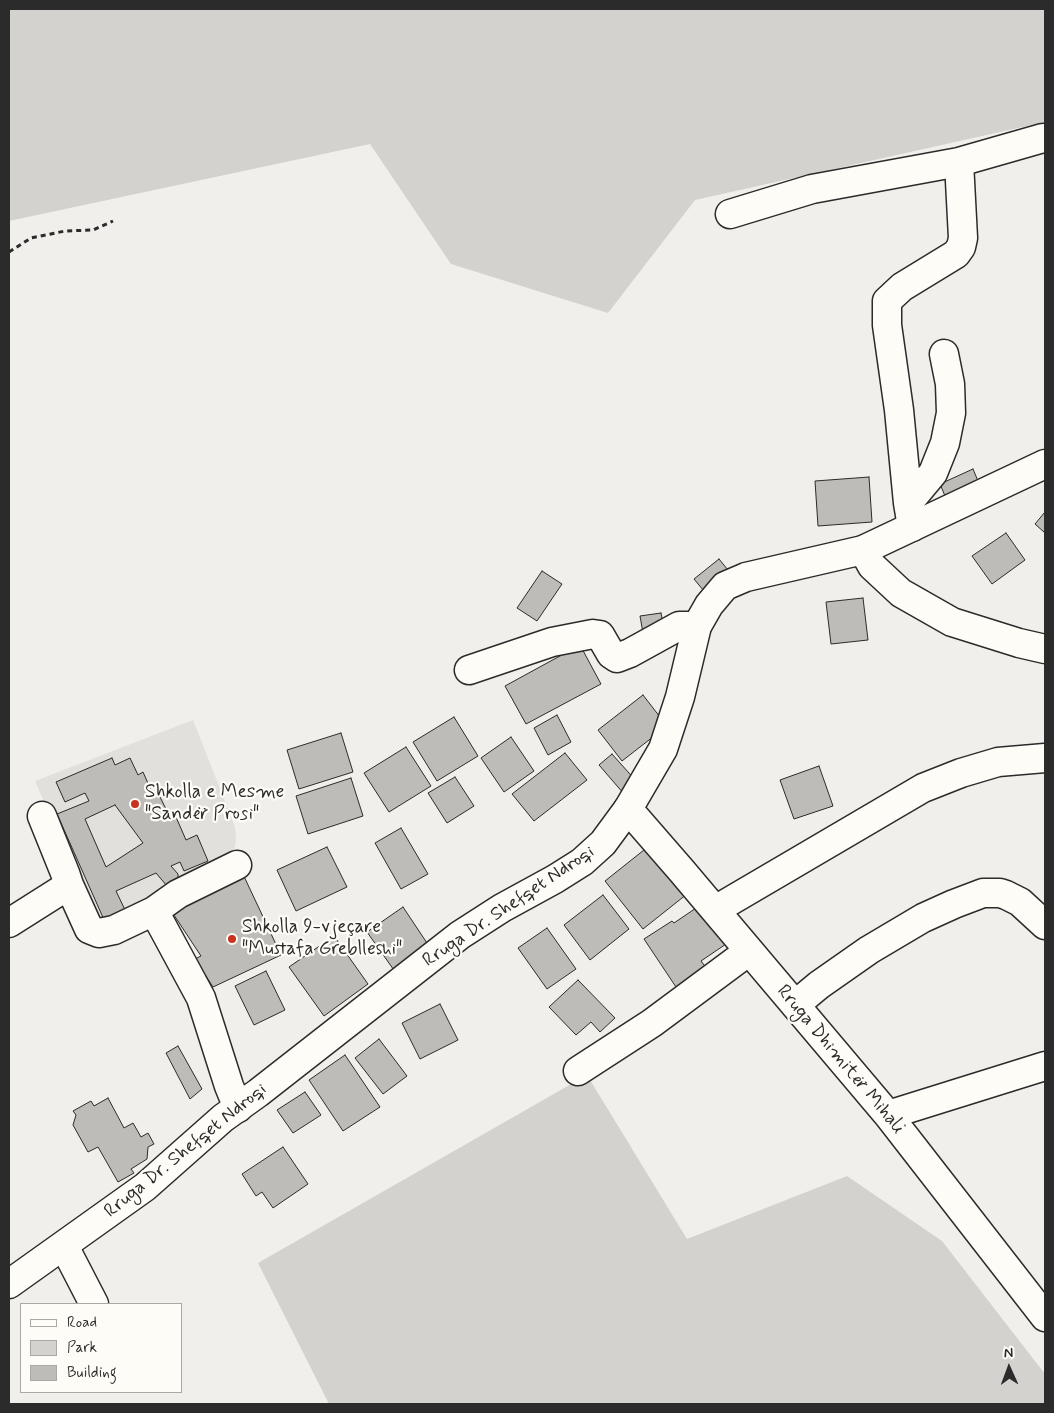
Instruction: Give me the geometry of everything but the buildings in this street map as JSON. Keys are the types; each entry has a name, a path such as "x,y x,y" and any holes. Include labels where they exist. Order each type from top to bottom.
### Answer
{"street":[{"path":"730,214 812,189 959,162 1043,138"},
{"path":"910,515 899,410 887,325 887,301 902,286 956,254 961,247 959,162"},
{"path":"910,515 933,473 945,443 951,413 950,384 944,354"},
{"name":"Rruga Dr. Shefqet Ndroqi","path":"9,1284 145,1187 223,1118 460,935 502,908 556,879 582,862 604,843 628,809 663,748 680,696 697,626 709,605 725,586 746,577 863,550 910,515 1045,464"},
{"path":"863,550 872,566 901,592 952,622 1045,649"},
{"path":"469,670 552,642 593,634 600,635 610,654 617,658 630,653 679,626 697,626"},
{"path":"715,910 922,788 961,773 998,762 1045,758"},
{"name":"Rruga Dhimitër Mihali","path":"628,809 888,1115 1045,1317"},
{"path":"42,816 68,885 89,929 99,933 114,930 154,911 178,894 237,865"},
{"path":"9,923 68,885"},
{"path":"795,1006 819,985 869,950 923,918 983,893 1000,893 1020,902 1045,924"},
{"path":"154,911 200,998 238,1108"},
{"path":"578,1072 652,1023 749,951"},
{"path":"888,1115 1045,1066"},
{"path":"64,1246 93,1303"}],"path":[{"path":"9,252 31,238 65,231 93,230 113,221"}],"shaded area":[{"name":"Shkolla e Mesme \"Sandër Prosi\"","path":"193,720 235,827 236,842 231,861 98,923 35,781"}],"green space":[{"path":"9,9 1045,9 1045,122 695,200 608,313 451,264 370,144 9,221"},
{"path":"587,1075 687,1239 847,1176 942,1241 1045,1374 1045,1404 329,1404 258,1263"}],"place":[{"name":"Shkolla e Mesme \"Sandër Prosi\"","path":"135,804"},
{"name":"Shkolla 9-vjeçare \"Mustafa Greblleshi\"","path":"232,939"}]}
